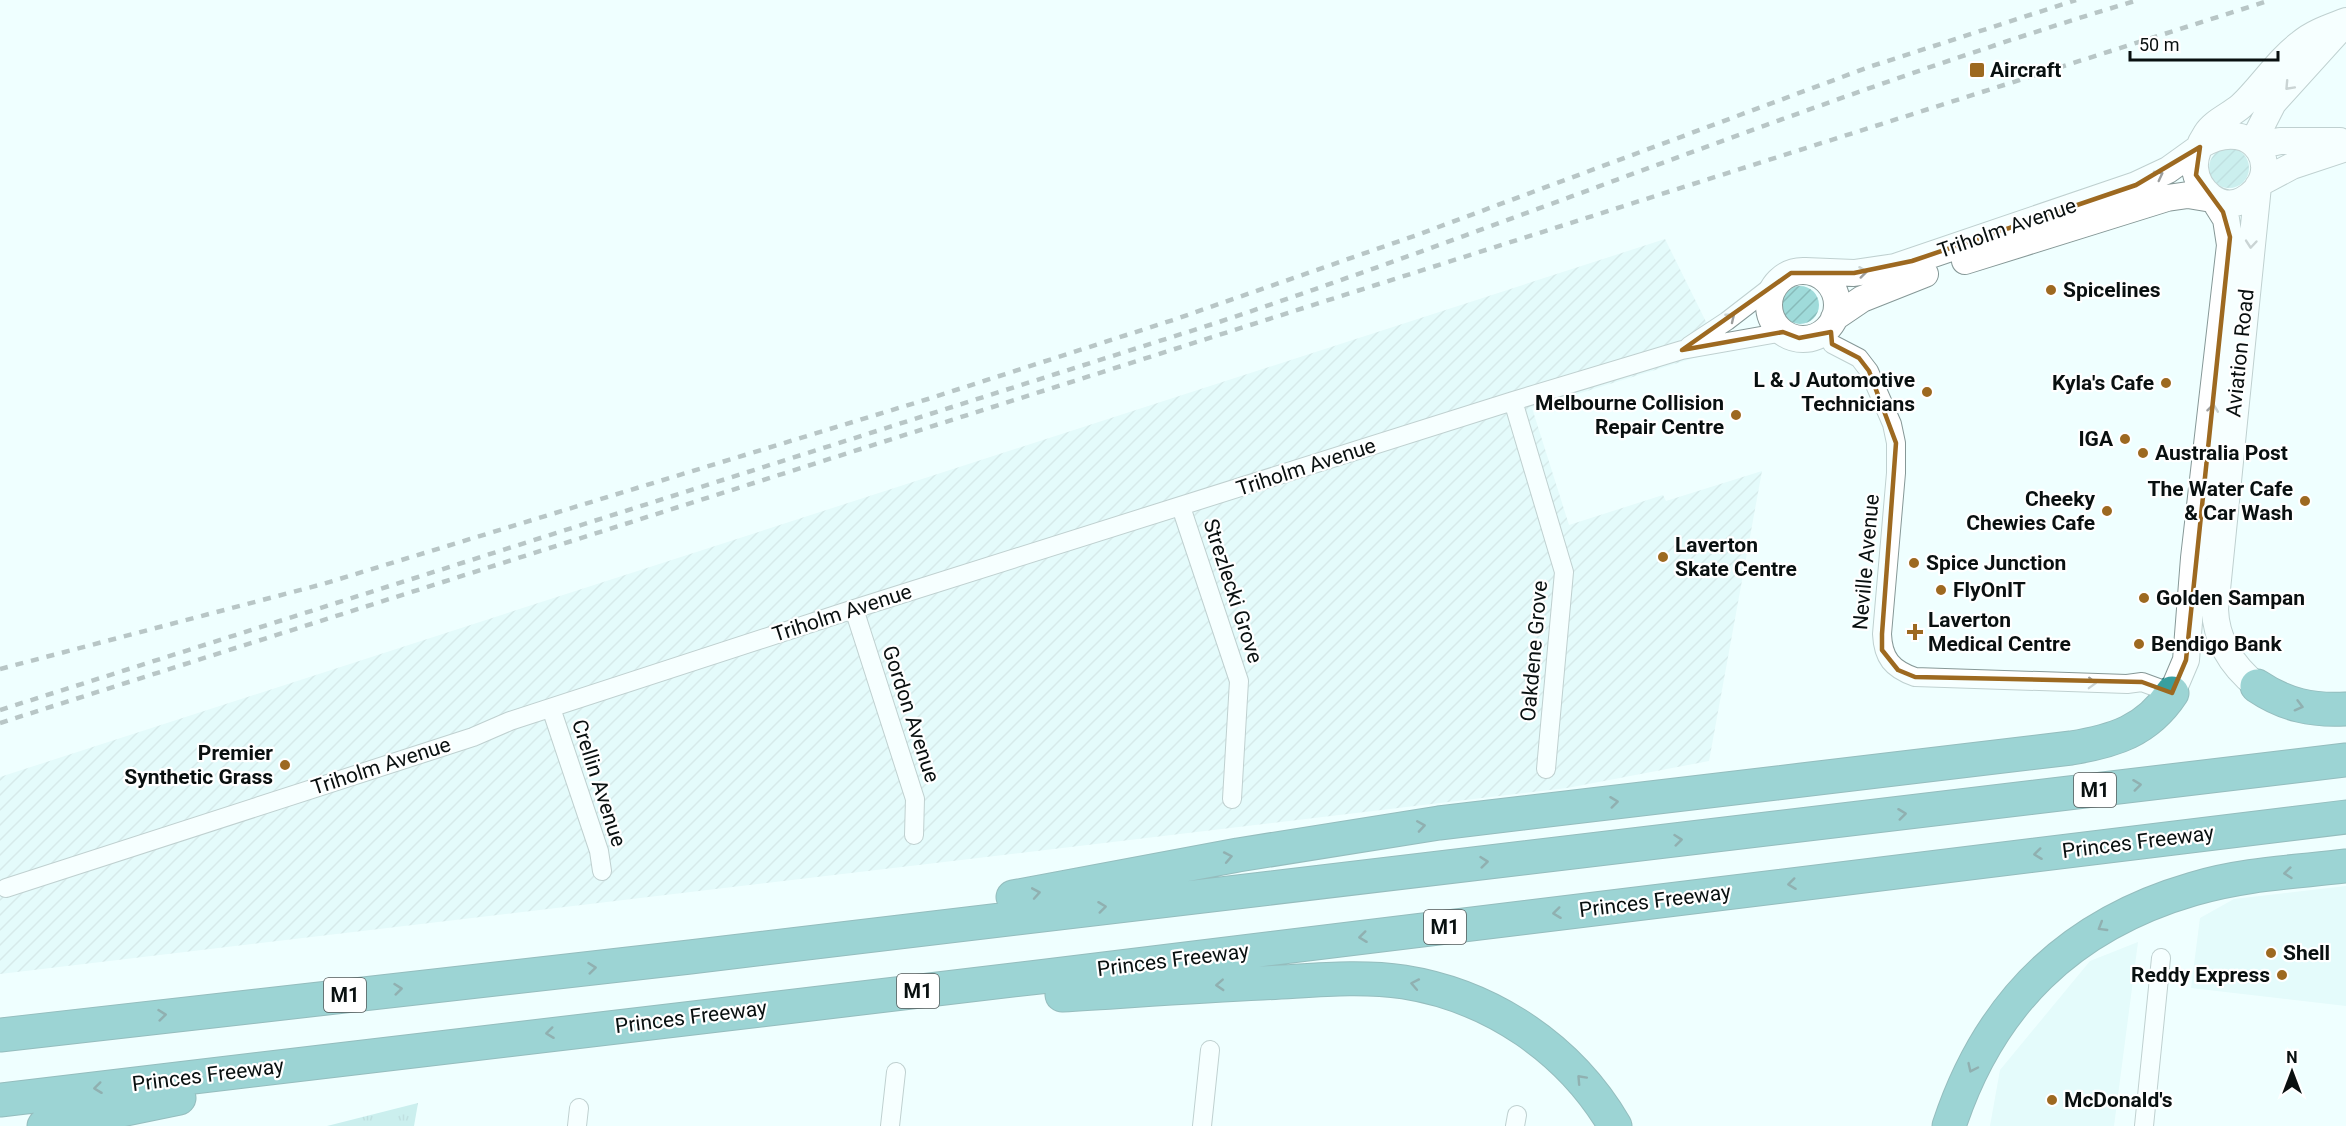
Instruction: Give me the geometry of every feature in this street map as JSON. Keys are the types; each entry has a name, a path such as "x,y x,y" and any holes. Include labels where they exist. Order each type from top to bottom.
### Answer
{"highway":[{"path":"2257,686 2277,698 2303,707 2346,709"},
{"path":"690,957 1239,855 1438,823 2071,748 2128,734 2151,718 2172,693"},
{"name":"M1","path":"0,1035 690,957 2346,760"},
{"name":"Princes Freeway","path":"0,1100 2346,818"},
{"path":"1949,1126 1975,1059 2006,1012 2055,959 2085,937 2138,909 2194,889 2232,880 2346,866"},
{"path":"796,1005 1052,996 1344,979 1402,982 1460,996 1517,1024 1567,1064 1590,1088 1615,1126"},
{"path":"0,1016 120,1020"},
{"path":"44,1126 406,1050"}],"street":[{"path":"2255,144 2273,103 2346,21"},
{"path":"2346,21 2314,34 2295,48 2243,104 2209,129 2195,159 2196,175 2213,200 2228,203 2239,202 2259,184 2292,166 2346,148"},
{"path":"2200,146 2216,138 2233,135 2255,144 2280,141 2323,143 2346,140"},
{"path":"2255,144 2263,160 2259,184"},
{"name":"Triholm Avenue","path":"1804,271 1854,273 1912,261 2136,185 2168,170 2200,146"},
{"name":"Aviation Road","path":"2172,693 2186,660 2194,558 2259,184"},
{"name":"Triholm Avenue","path":"1832,329 1862,299 1891,286 2056,231 2174,196 2195,195 2213,200"},
{"name":"Aviation Road","path":"2213,200 2223,212 2230,237 2229,361 2221,548 2215,609 2219,634 2234,663 2257,686"},
{"path":"1804,271 1815,273 1832,287 1837,308 1832,329 1817,336 1799,338 1783,332 1776,326 1769,311 1770,294 1780,280 1791,273 1804,271"},
{"name":"Triholm Avenue","path":"1682,350 1727,321 1780,280"},
{"name":"Neville Avenue","path":"1832,329 1860,358 1875,381 1892,424 1896,443 1896,473 1882,634 1882,650 1887,660 1898,670 1915,677 2127,684 2142,682 2172,693"},
{"name":"Triholm Avenue","path":"6,888 473,737 551,708 854,609 1513,401 1682,350 1783,332"},
{"name":"Oakdene Grove","path":"1513,401 1564,572 1546,769"},
{"name":"Strezlecki Grove","path":"1181,507 1239,681 1232,799"},
{"path":"2194,558 2221,548"},
{"name":"Gordon Avenue","path":"854,609 915,800 914,835"},
{"name":"Crellin Avenue","path":"551,708 599,851 602,872"},
{"path":"2144,1126 2161,958"},
{"path":"1202,1126 1210,1050"},
{"path":"890,1126 896,1072"},
{"path":"577,1126 579,1108"}],"highlighted area":[{"path":"2200,147 2196,175 2223,212 2230,237 2186,660 2172,693 2142,682 1915,677 1898,670 1882,650 1896,443 1869,371 1859,358 1832,344 1831,332 1799,338 1783,332 1682,350 1791,273 1854,273 1912,261 2136,185"}],"shaded area":[{"path":"1665,239 1720,350 1532,408 1569,525 1663,495 1666,501 1762,471 1709,761 1567,788 0,974 0,777"},
{"name":"Shell","path":"2346,886 2346,1006 2191,988 2200,918 2234,899"},
{"path":"2138,942 2114,1126 1990,1126 2000,1070 2090,961"}],"green space":[{"path":"2229,148 2243,154 2249,168 2243,182 2229,188 2215,182 2209,168 2215,154"},
{"path":"1800,286 1813,292 1819,305 1813,318 1800,324 1787,318 1781,305 1787,292"},
{"path":"418,1103 414,1126 327,1126"}],"railway":[{"path":"0,669 323,584 928,399 1173,320 1417,235 1869,67 2076,0"},
{"path":"0,710 1216,323 1446,242 1790,116 2021,37 2138,0"},
{"path":"0,723 2271,0"}],"place":[{"name":"Aircraft","path":"1977,70"},
{"name":"Spicelines","path":"2051,290"},
{"name":"Kyla's Cafe","path":"2166,383"},
{"name":"L & J Automotive Technicians","path":"1927,392"},
{"name":"Melbourne Collision Repair Centre","path":"1736,415"},
{"name":"IGA","path":"2125,439"},
{"name":"Australia Post","path":"2143,453"},
{"name":"The Water Cafe & Car Wash","path":"2305,501"},
{"name":"Cheeky Chewies Cafe","path":"2107,511"},
{"name":"Laverton Skate Centre","path":"1663,557"},
{"name":"Spice Junction","path":"1914,563"},
{"name":"FlyOnIT","path":"1941,590"},
{"name":"Golden Sampan","path":"2144,598"},
{"name":"Laverton Medical Centre","path":"1915,632"},
{"name":"Bendigo Bank","path":"2139,644"},
{"name":"Premier Synthetic Grass","path":"285,765"},
{"name":"Shell","path":"2271,953"},
{"name":"Reddy Express","path":"2282,975"},
{"name":"McDonald's","path":"2052,1100"}]}
